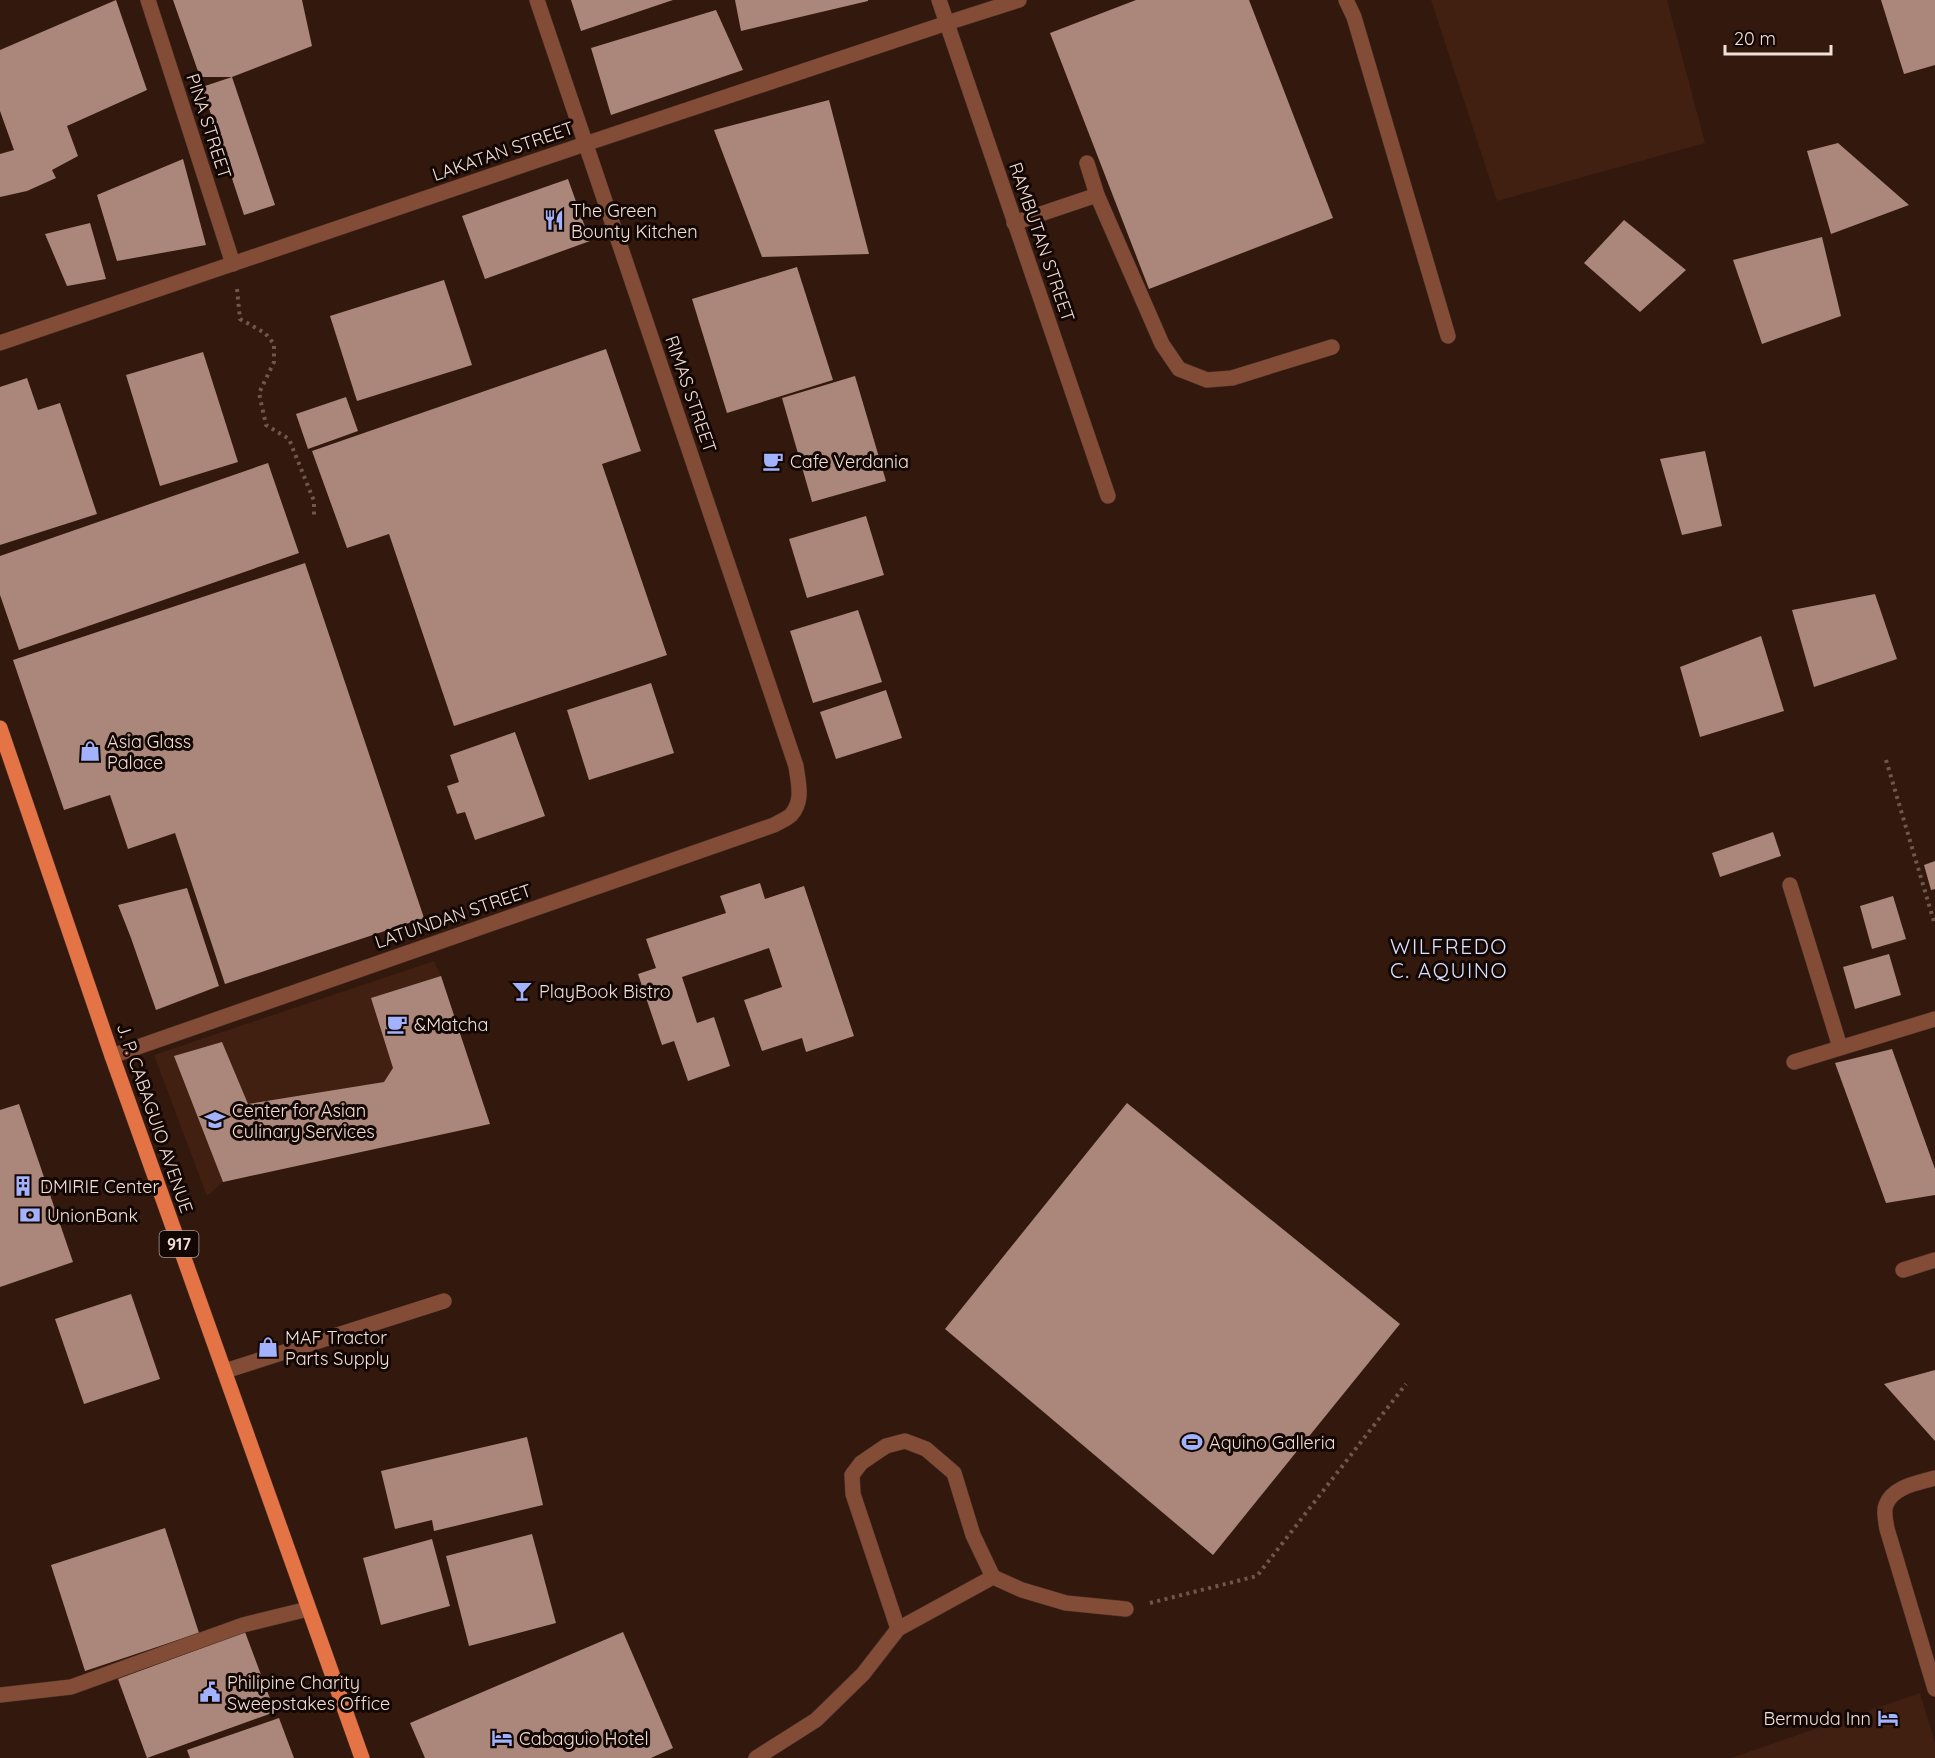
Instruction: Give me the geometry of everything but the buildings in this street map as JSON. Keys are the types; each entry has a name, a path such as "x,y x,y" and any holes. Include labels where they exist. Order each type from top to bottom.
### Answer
{"main road":[{"name":"J. P. CABAGUIO AVENUE","path":"0,728 112,1056 362,1758"}],"street":[{"name":"PINA STREET","path":"148,0 233,264"},
{"name":"RIMAS STREET","path":"537,0 796,766 800,792 798,802"},
{"name":"RAMBUTAN STREET","path":"939,0 1108,496"},
{"name":"LAKATAN STREET","path":"0,343 947,22 1020,0"},
{"path":"1346,0 1354,17 1448,336"},
{"path":"1087,163 1097,195 1162,344 1179,369 1207,380 1232,378 1332,347"},
{"path":"1014,223 1097,195"},
{"name":"LATUNDAN STREET","path":"112,1056 774,825 791,815 798,802"},
{"path":"1790,885 1840,1047"},
{"path":"1794,1062 1935,1019"},
{"path":"1903,1270 1935,1260"},
{"path":"225,1371 444,1301"},
{"path":"898,1629 854,1494 852,1475 861,1463 886,1446 905,1441 926,1449 954,1473 973,1535 993,1577 1022,1590 1066,1603 1126,1609"},
{"path":"1935,1478 1905,1487 1893,1494 1886,1505 1887,1529 1928,1642 1935,1689"},
{"path":"756,1758 816,1720 863,1674 898,1629 993,1577"},
{"path":"0,1695 71,1687 243,1625 308,1609"}],"path":[{"path":"233,264 240,319 265,333 273,344 274,362 259,393 266,425 289,439 314,501 314,519"},
{"path":"1886,759 1935,925"},
{"path":"1126,1609 1257,1576 1406,1384"}],"shaded area":[{"path":"1431,0 1667,0 1705,143 1497,201"},
{"path":"434,961 490,1124 223,1182 207,1196 154,1055"},
{"name":"Bermuda Inn","path":"1920,1693 1935,1743 1935,1758 1731,1758"}],"place":[{"name":"The Green Bounty Kitchen","path":"554,220"},
{"name":"Cafe Verdania","path":"773,461"},
{"name":"Asia Glass Palace","path":"90,751"},
{"name":"PlayBook Bistro","path":"522,991"},
{"name":"&Matcha","path":"397,1024"},
{"name":"Center for Asian Culinary Services","path":"215,1120"},
{"name":"DMIRIE Center","path":"23,1186"},
{"name":"UnionBank","path":"30,1215"},
{"name":"MAF Tractor Parts Supply","path":"268,1347"},
{"name":"Aquino Galleria","path":"1192,1442"},
{"name":"Philipine Charity Sweepstakes Office","path":"210,1692"},
{"name":"Bermuda Inn","path":"1888,1718"},
{"name":"Cabaguio Hotel","path":"502,1738"}],"district":[{"name":"WILFREDO C. AQUINO","path":"1449,958"}]}
